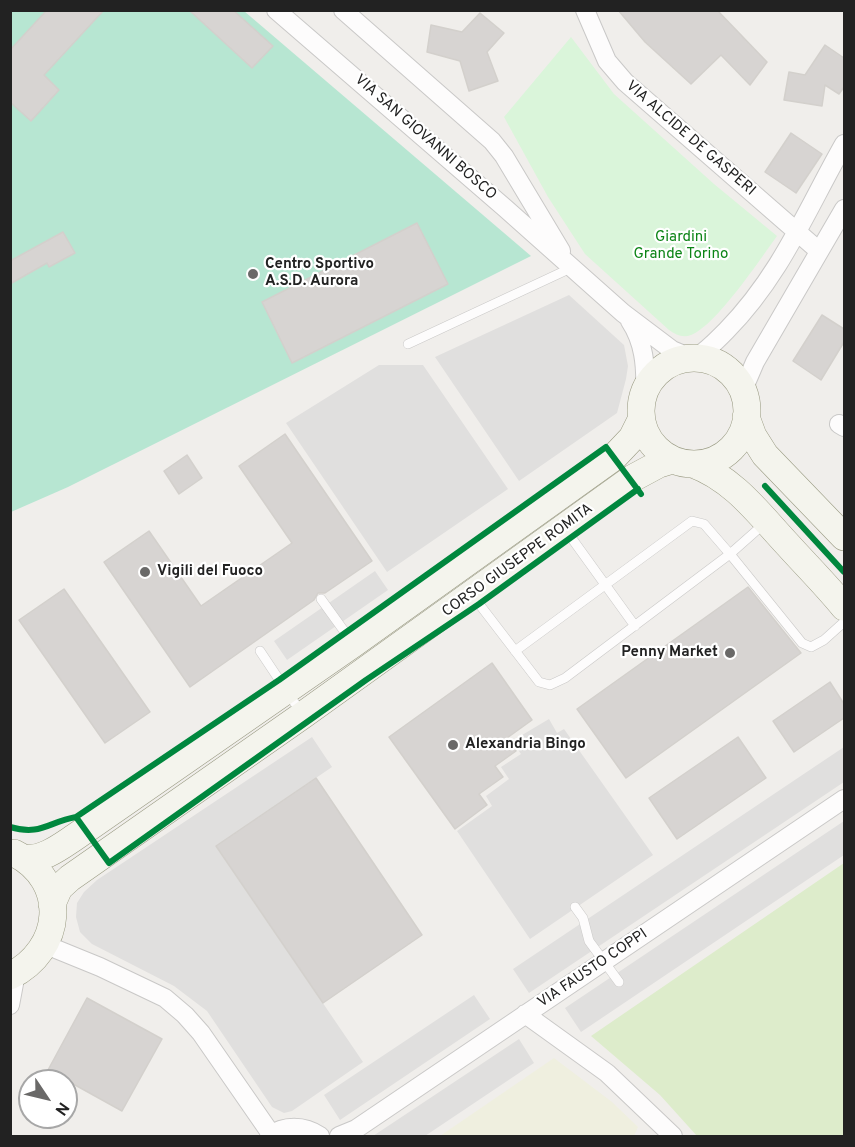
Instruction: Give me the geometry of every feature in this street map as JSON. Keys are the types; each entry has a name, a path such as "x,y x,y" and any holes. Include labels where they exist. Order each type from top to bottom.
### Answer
{"main road":[{"path":"844,537 765,455 753,436 738,381 727,370 710,361 693,358 676,361 653,377 645,390 641,405 641,420 652,444 661,453 713,472 725,480 844,607"},
{"path":"682,462 710,462 725,454 740,438 745,406"},
{"name":"CORSO GIUSEPPE ROMITA","path":"17,855 40,857 68,841 353,644 614,457 632,438 641,420"},
{"name":"CORSO GIUSEPPE ROMITA","path":"52,904 59,888 70,878 303,715 633,478 659,464 682,462"},
{"path":"13,975 33,962 46,945 52,924 52,904 43,877 34,866 17,855"}],"street":[{"name":"VIA SAN GIOVANNI BOSCO","path":"276,10 623,313"},
{"name":"VIA SAN GIOVANNI BOSCO","path":"343,10 492,141 504,156 571,268"},
{"name":"VIA ALCIDE DE GASPERI","path":"585,10 600,49 614,71 819,251"},
{"path":"623,313 672,350 693,358 716,341 754,301 798,233 844,144"},
{"path":"745,406 746,383 755,362 844,209"},
{"path":"623,313 633,325 640,341 645,365 645,390"},
{"name":"VIA FAUSTO COPPI","path":"339,1137 356,1129 844,799"},
{"path":"46,945 100,967 165,998 179,1009 201,1033 270,1135 282,1129 294,1127 307,1129 320,1137"},
{"path":"10,1005 13,975"},
{"path":"525,1014 607,1073 673,1137"}],"lane":[{"path":"408,344 571,268"},
{"path":"515,651 692,521 704,524 802,644 811,647 824,640 844,622"},
{"path":"472,594 539,682 550,685 565,678 730,555 766,522"},
{"path":"564,528 635,626"},
{"path":"321,599 353,644"},
{"path":"260,651 303,715"},
{"path":"575,907 584,918 589,941 620,982"}],"green space":[{"name":"Centro Sportivo A.S.D. Aurora","path":"11,11 244,11 531,256 68,487 11,512"},
{"name":"Giardini Grande Torino","path":"571,37 614,94 714,184 777,236 725,306 713,319 691,335 680,336 669,330 585,254 548,197 504,117"},
{"path":"844,863 844,1136 697,1136 660,1095 591,1036"},
{"path":"554,1058 612,1102 638,1127 634,1136 440,1136"}],"shaded area":[{"path":"569,295 624,345 628,366 617,413 519,481 435,357"},
{"path":"379,365 423,365 508,489 387,572 286,423"},
{"path":"375,571 388,590 287,660 274,641"},
{"path":"549,719 557,733 564,729 653,855 530,939 457,831 492,806 486,796 509,779 501,767 521,754 512,741"},
{"path":"312,737 332,767 216,846 363,1062 292,1111 284,1113 272,1107 207,1011 174,986 92,944 80,932 76,917 77,903 84,892 97,880"},
{"path":"844,747 844,782 529,993 513,969"},
{"path":"844,821 844,855 581,1032 565,1008"},
{"path":"474,995 490,1019 340,1120 324,1095"},
{"path":"519,1039 534,1063 425,1136 373,1136"}],"building":[{"path":"47,10 104,10 44,75 59,90 31,121 10,102 10,50"},
{"path":"189,10 233,10 273,46 252,68"},
{"path":"618,10 717,10 767,62 750,85 721,55 691,84 645,42"},
{"path":"480,13 504,33 487,52 498,81 469,91 460,61 427,52 431,25 462,32"},
{"path":"825,45 844,58 844,87 839,94 825,85 822,106 784,100 789,72 805,75"},
{"path":"791,133 822,154 796,193 765,172"},
{"path":"417,223 448,284 292,363 262,302"},
{"path":"63,232 75,253 49,267 47,263 10,284 10,261"},
{"path":"822,315 844,329 844,342 821,380 793,361"},
{"path":"285,434 372,561 325,593 318,593 314,600 190,687 104,562 149,531 201,606 292,543 239,466"},
{"path":"187,455 202,478 179,494 164,471"},
{"path":"748,587 801,653 626,778 577,709"},
{"path":"64,589 150,712 105,743 19,620"},
{"name":"Alexandria Bingo","path":"492,663 532,720 507,738 516,751 495,766 503,777 479,794 487,805 455,829 389,737"},
{"path":"830,682 844,704 844,718 794,752 773,721"},
{"path":"738,737 766,778 677,839 649,798"},
{"path":"316,778 422,935 323,1003 216,846"},
{"path":"87,998 162,1039 122,1111 78,1087 78,1069 49,1069"}],"cycle path":[{"path":"10,827 37,829 76,817 279,680 606,447 641,494"},
{"path":"765,486 844,572"},
{"path":"76,817 109,863 366,680 479,604 638,489"}],"place":[{"name":"Centro Sportivo A.S.D. Aurora","path":"253,274"},
{"name":"Vigili del Fuoco","path":"145,572"},
{"name":"Penny Market","path":"730,653"},
{"name":"Alexandria Bingo","path":"453,745"}]}
